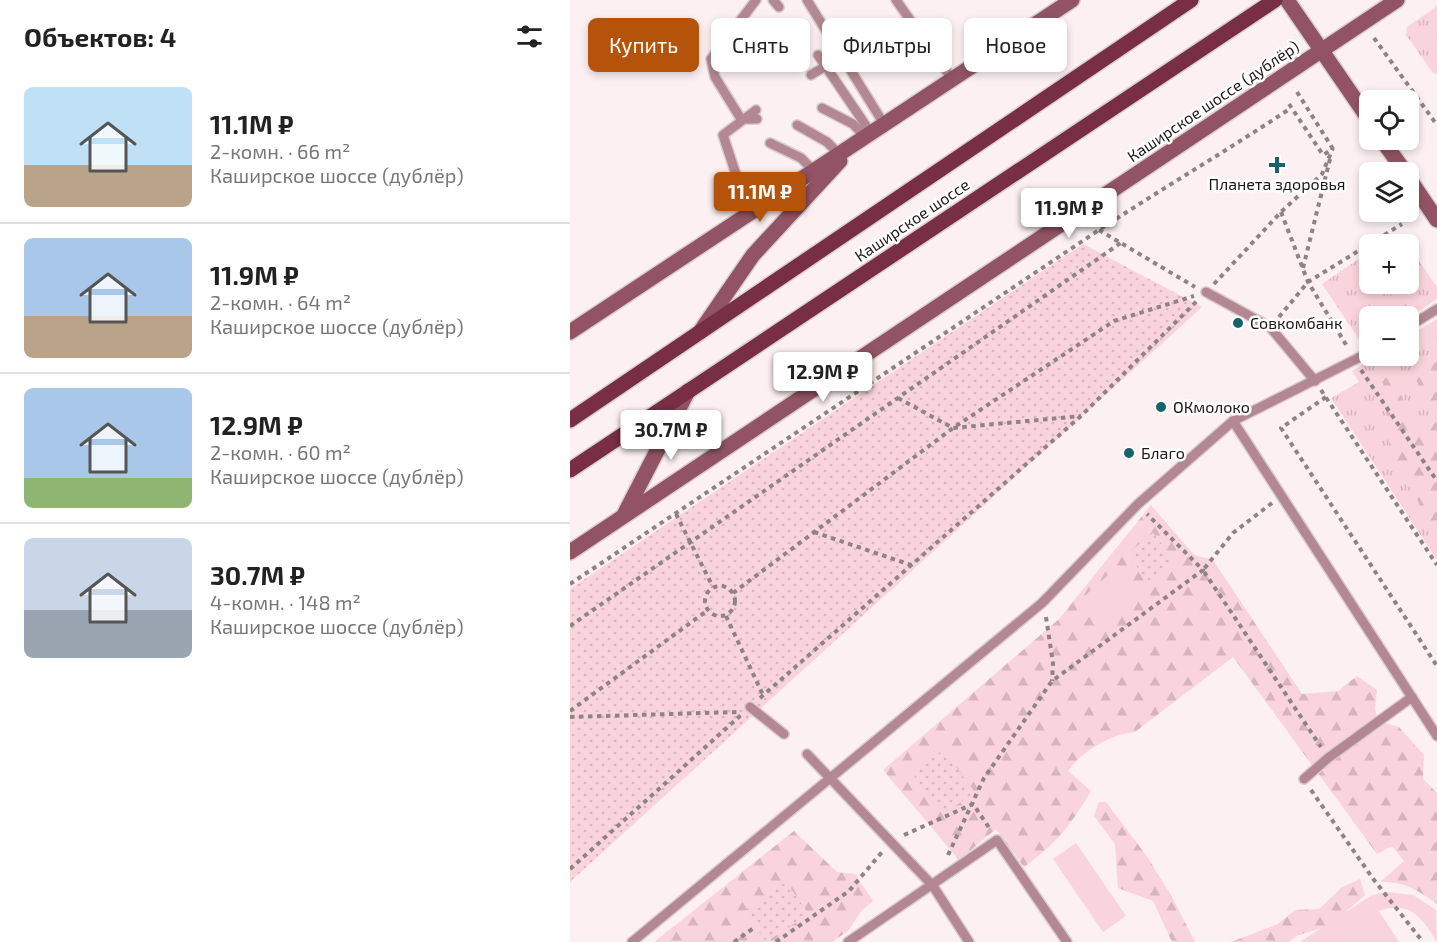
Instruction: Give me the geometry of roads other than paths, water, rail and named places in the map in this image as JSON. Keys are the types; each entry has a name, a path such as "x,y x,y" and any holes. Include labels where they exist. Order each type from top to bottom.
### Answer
{"main road":[{"path":"570,332 1072,0"},
{"name":"Каширское шоссе","path":"570,420 1191,0"},
{"name":"Каширское шоссе","path":"570,470 1275,0"},
{"path":"1287,0 1359,105"},
{"name":"Каширское шоссе (дублёр)","path":"570,552 1397,0"},
{"path":"698,334 753,255 865,137"},
{"path":"1419,193 1437,220"},
{"path":"624,515 688,392"}],"lane":[{"path":"741,119 715,77 711,59 756,0"},
{"path":"807,0 884,124"},
{"path":"898,2 952,80"},
{"path":"818,55 822,62"},
{"path":"811,75 822,67"},
{"path":"827,72 865,137"},
{"path":"822,108 853,124 865,137"},
{"path":"748,214 728,135 741,119 756,114"},
{"path":"797,125 827,142 839,154"},
{"path":"770,143 801,158 814,171"},
{"path":"1206,292 1270,327 1315,381"},
{"path":"1419,320 1437,309"},
{"path":"632,942 833,779 1044,602 1138,504 1233,422 1359,359"},
{"path":"1233,422 1281,495 1380,657 1412,698 1437,736"},
{"path":"1304,779 1328,758 1412,698"},
{"path":"750,707 784,734"},
{"path":"807,754 933,886 969,942"},
{"path":"848,942 933,886 997,840 1067,942"}],"place":[{"name":"Планета здоровья","path":"1277,165"},
{"name":"Совкомбанк","path":"1238,323"},
{"name":"ОКмолоко","path":"1161,407"},
{"name":"Благо","path":"1129,453"}]}
